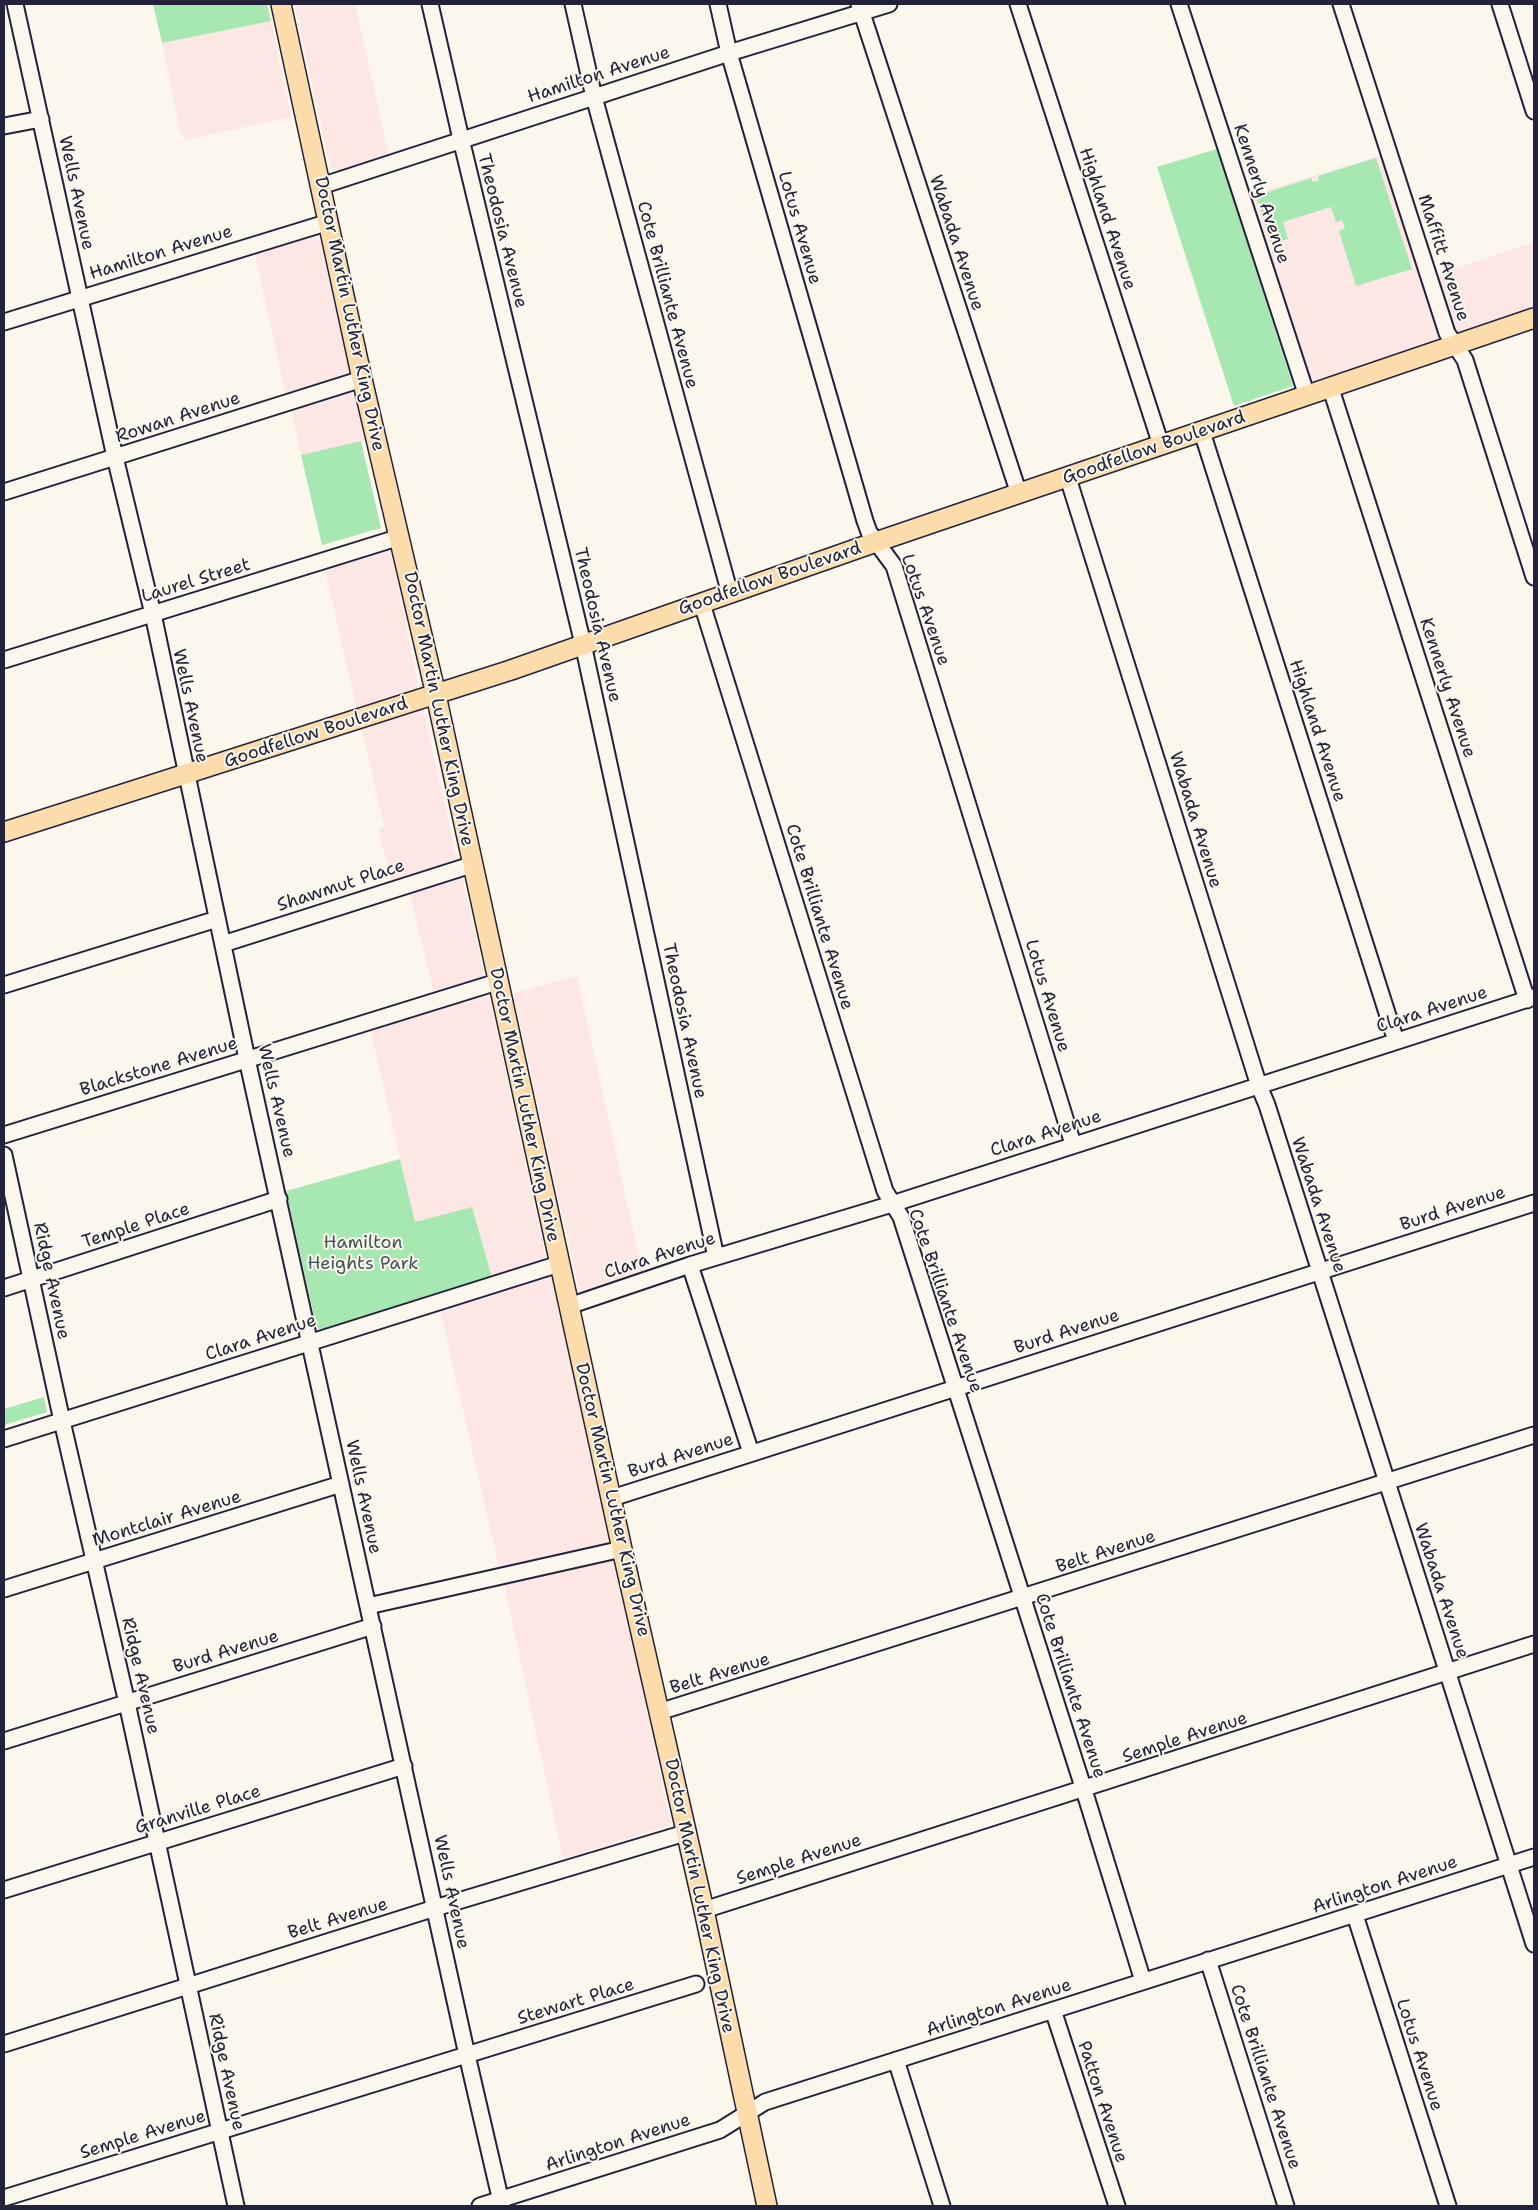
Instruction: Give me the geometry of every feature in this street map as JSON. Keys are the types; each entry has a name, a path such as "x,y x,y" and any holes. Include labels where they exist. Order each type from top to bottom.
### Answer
{"main road":[{"name":"Doctor Martin Luther King Drive","path":"281,4 362,379 436,695 471,864 685,1833 704,1910 767,2206"},
{"name":"Goodfellow Boulevard","path":"4,832 436,695 876,542 1534,318"}],"street":[{"name":"Wells Avenue","path":"15,4 79,298 152,614 247,1059 501,2203"},
{"name":"Theodosia Avenue","path":"430,4 583,644 716,1257"},
{"name":"Cote Brilliante Avenue","path":"573,4 594,97 730,594"},
{"name":"Lotus Avenue","path":"718,4 729,53 865,521 876,542 894,566 1073,1144"},
{"name":"Hamilton Avenue","path":"321,186 729,53 860,8 889,4"},
{"name":"Highland Avenue","path":"1018,4 1161,446"},
{"name":"Kennerly Avenue","path":"1179,4 1307,396"},
{"name":"Maffitt Avenue","path":"1342,4 1447,332 1465,360 1534,577"},
{"path":"1500,4 1534,111"},
{"name":"Wabada Avenue","path":"860,8 1018,494"},
{"path":"4,126 41,119"},
{"name":"Hamilton Avenue","path":"4,322 329,222"},
{"name":"Rowan Avenue","path":"4,492 362,379"},
{"name":"Kennerly Avenue","path":"1331,388 1530,999"},
{"name":"Highland Avenue","path":"1202,432 1396,1041"},
{"name":"Wabada Avenue","path":"1068,478 1259,1086 1267,1105 1534,1944"},
{"name":"Laurel Street","path":"4,660 400,537"},
{"name":"Cote Brilliante Avenue","path":"702,604 885,1191 901,1217 1143,1981"},
{"name":"Shawmut Place","path":"222,944 471,864"},
{"path":"4,985 217,919"},
{"name":"Blackstone Avenue","path":"4,1135 497,982"},
{"name":"Clara Avenue","path":"569,1306 716,1257 892,1204 1073,1144 1530,999"},
{"name":"Ridge Avenue","path":"4,1155 62,1421 127,1703 236,2206"},
{"name":"Temple Place","path":"4,1288 279,1199"},
{"name":"Burd Avenue","path":"612,1498 1534,1203"},
{"name":"Clara Avenue","path":"4,1439 559,1264"},
{"path":"690,1266 752,1454"},
{"name":"Belt Avenue","path":"659,1712 1534,1435"},
{"name":"Montclair Avenue","path":"4,1589 341,1484"},
{"path":"368,1606 622,1549"},
{"name":"Burd Avenue","path":"4,1741 373,1626"},
{"name":"Semple Avenue","path":"704,1910 1084,1790 1534,1644"},
{"name":"Granville Place","path":"4,1890 404,1766"},
{"name":"Belt Avenue","path":"4,2044 435,1908 685,1833"},
{"name":"Arlington Avenue","path":"480,2206 501,2203 720,2130 766,2102 1534,1857"},
{"name":"Lotus Avenue","path":"1355,1915 1448,2206"},
{"name":"Cote Brilliante Avenue","path":"1208,1960 1286,2206"},
{"name":"Stewart Place","path":"467,2055 696,1984"},
{"name":"Patton Avenue","path":"1053,2010 1116,2206"},
{"name":"Semple Avenue","path":"4,2198 219,2130 467,2055"},
{"path":"896,2060 942,2206"}],"shaded area":[{"path":"294,4 355,4 389,155 336,171 330,166"},
{"path":"271,21 291,117 185,140 180,132 162,43"},
{"path":"1382,155 1442,333 1442,338 1313,383 1310,381 1251,195"},
{"path":"312,234 320,240 350,372 348,377 286,397 255,253"},
{"path":"1534,242 1534,308 1459,334 1456,333 1437,275"},
{"path":"350,391 356,396 365,440 301,455 291,410"},
{"path":"385,549 392,555 418,686 417,691 357,711 324,565"},
{"path":"417,711 425,716 457,859 456,862 392,883 378,829 384,826 362,729"},
{"path":"462,876 484,974 475,981 434,994 409,890"},
{"path":"577,976 643,1275 584,1292 578,1286 513,993"},
{"path":"484,993 490,999 545,1255 544,1260 538,1263 492,1278 415,1222 370,1028"},
{"path":"547,1276 552,1278 554,1283 608,1540 606,1545 499,1568 440,1309"},
{"path":"610,1559 617,1565 671,1825 563,1859 504,1583"}],"green space":[{"path":"153,4 267,4 271,21 162,43"},
{"path":"1217,149 1293,386 1234,406 1157,167"},
{"path":"1376,158 1412,269 1356,286 1339,231 1345,228 1342,220 1336,222 1331,207 1283,222 1288,239 1271,244 1256,196 1311,178 1313,182 1319,180 1318,176"},
{"path":"361,441 381,528 322,545 301,455"},
{"name":"Hamilton Heights Park","path":"400,1159 415,1222 472,1207 492,1278 320,1330 316,1325 286,1191"},
{"path":"44,1397 47,1412 4,1425 4,1409"}]}
